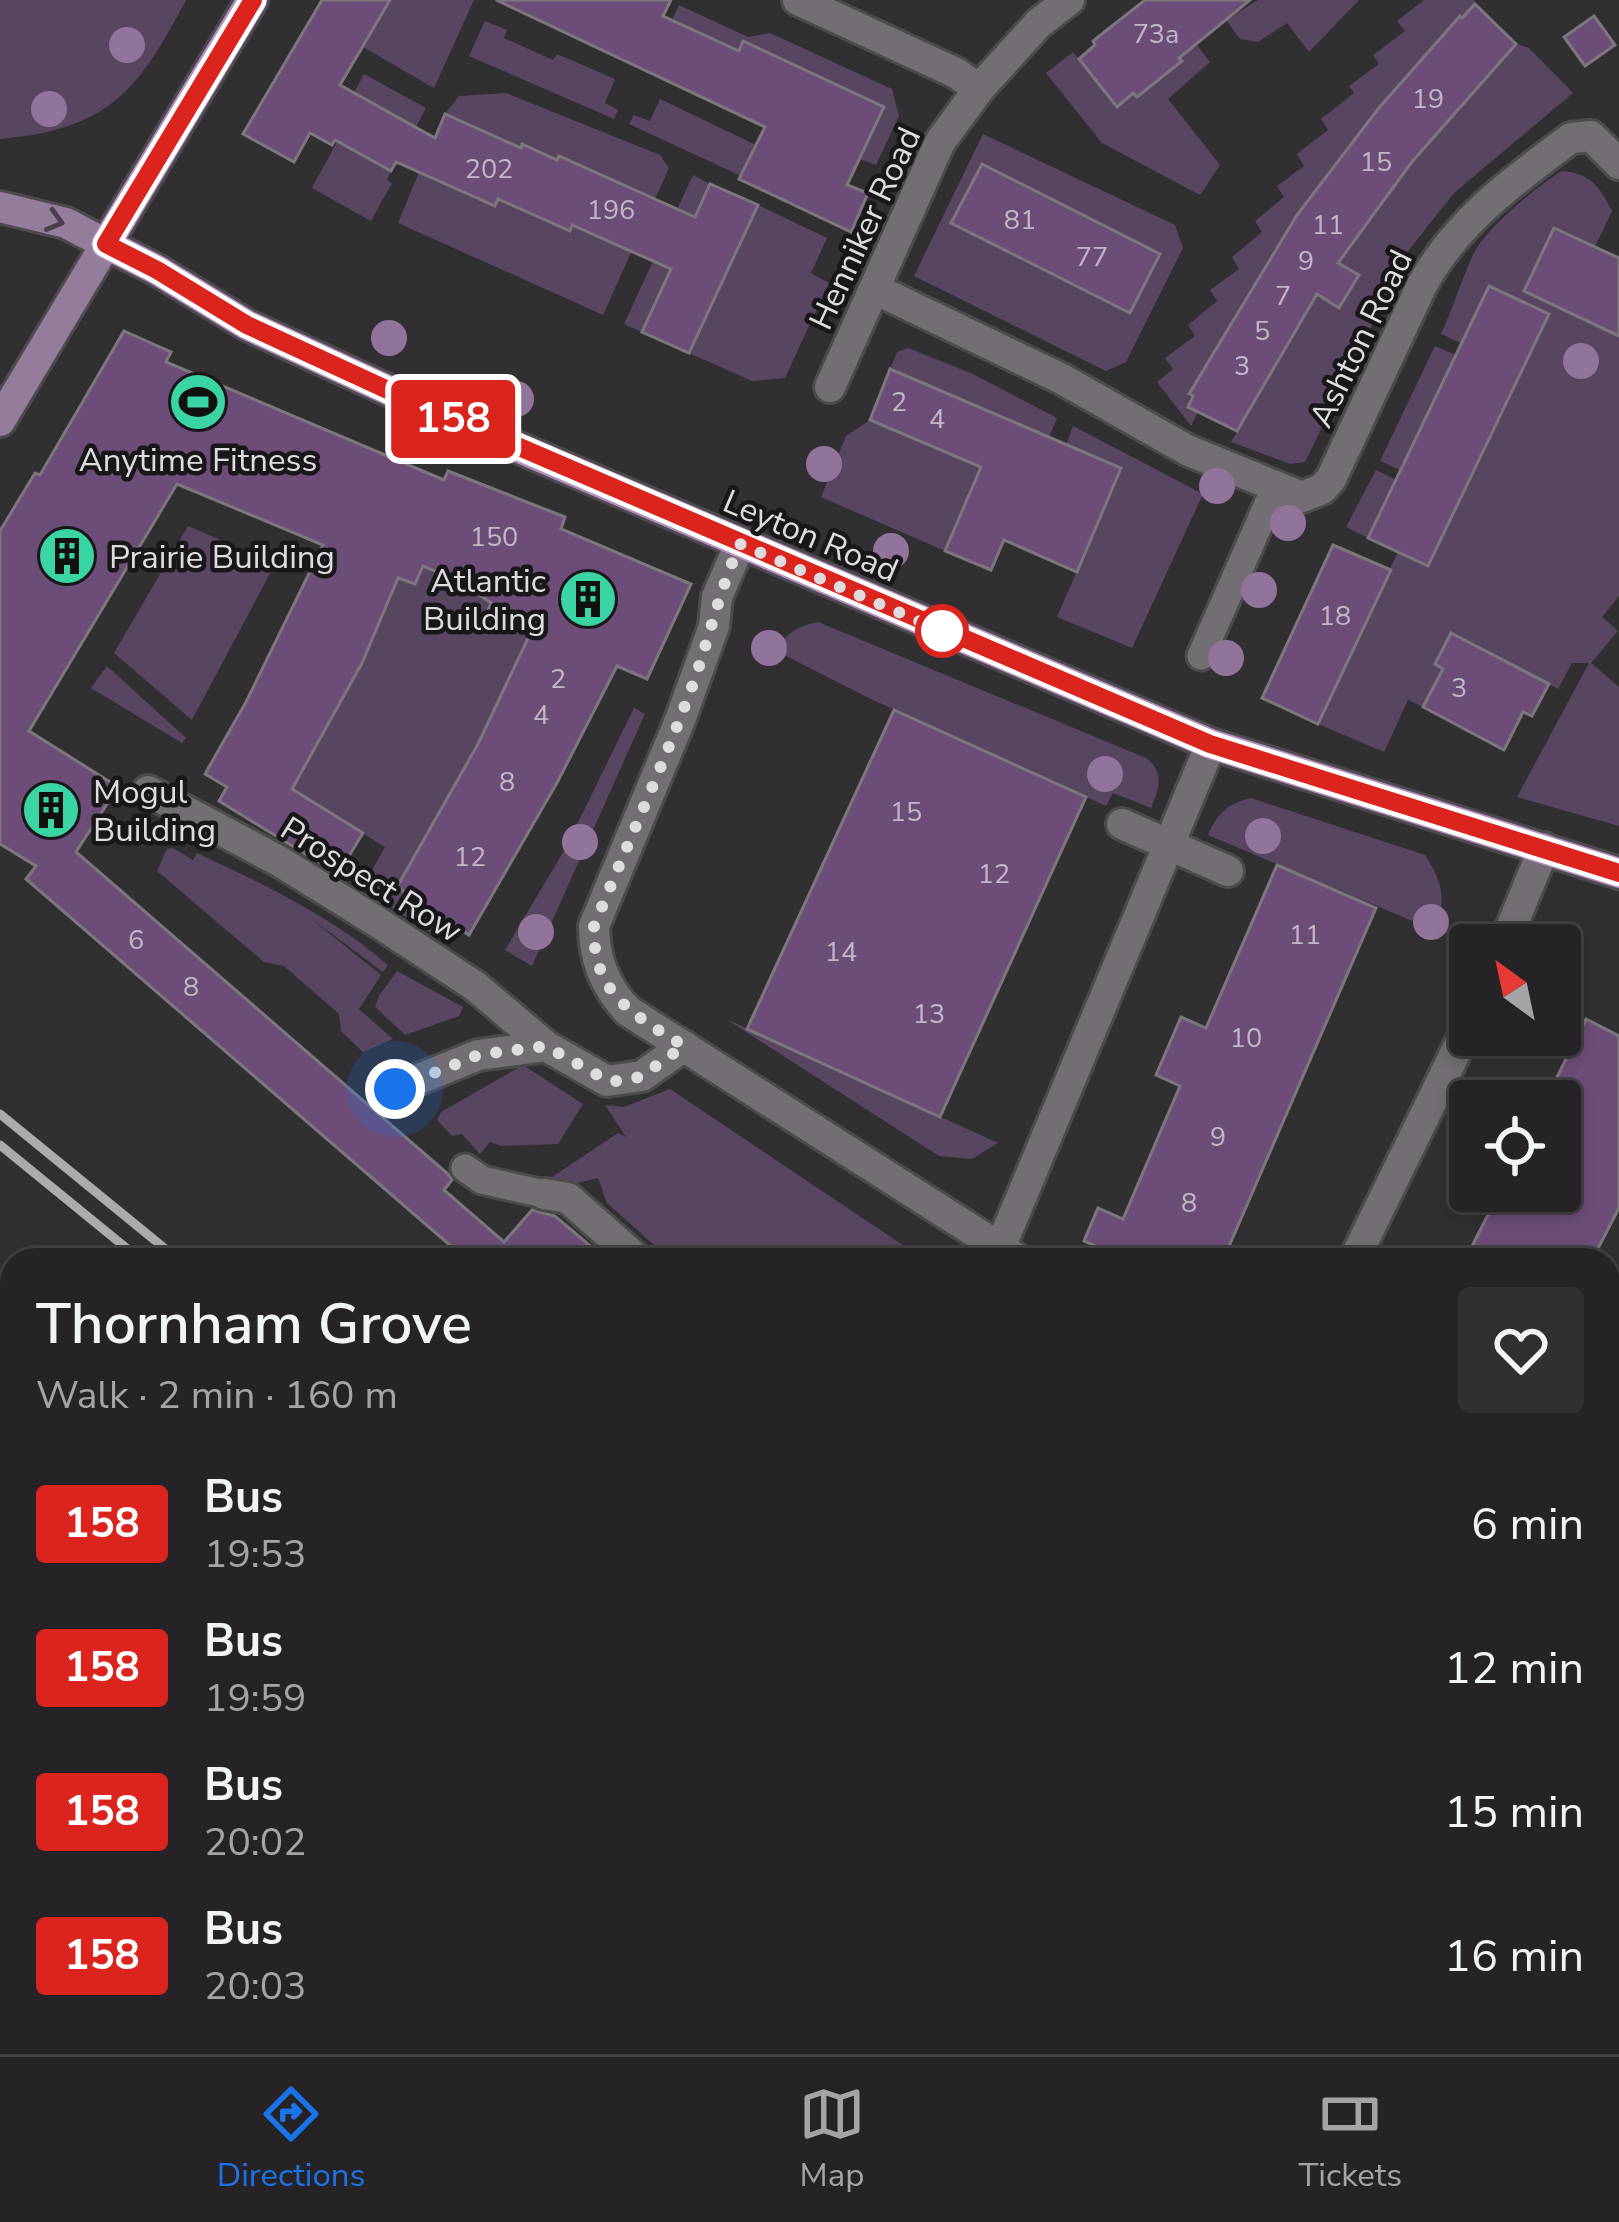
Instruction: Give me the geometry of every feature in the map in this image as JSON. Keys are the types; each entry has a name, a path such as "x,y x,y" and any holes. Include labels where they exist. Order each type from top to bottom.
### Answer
{"main road":[{"path":"106,244 253,0"},
{"name":"Leyton Road","path":"106,244 247,325 740,544 1210,744 1619,873"}],"street":[{"path":"799,0 956,73 979,89"},
{"name":"Henniker Road","path":"830,387 940,142 979,89 1039,23 1069,0"},
{"name":"Ashton Road","path":"875,289 1046,371 1187,450 1302,497 1322,490 1331,479 1422,285 1471,217 1571,138 1591,136 1619,164"},
{"name":"Leyton Road","path":"0,207 66,223 106,244"},
{"path":"0,421 106,244"},
{"path":"740,544 717,597 714,626 594,926 594,948 612,994 628,1011 1000,1248"},
{"path":"1011,1248 1210,744"},
{"name":"Prospect Row","path":"148,791 279,861 379,923 475,986 546,1046 608,1081 642,1076 684,1046"},
{"path":"1122,824 1228,871"},
{"path":"1513,924 1544,848"},
{"path":"395,1089 478,1055 546,1046"},
{"path":"1360,1248 1454,1056"},
{"path":"544,1194 568,1198 624,1248"}],"lane":[{"path":"1201,656 1275,488"},
{"path":"465,1168 482,1180 544,1194"}],"shaded area":[{"path":"0,0 186,0 152,59 116,100 68,126 0,139"},
{"path":"390,0 474,0 434,88 363,47"},
{"path":"1258,0 1359,0 1309,52 1287,23 1258,42 1240,39 1226,20"},
{"path":"1424,0 1474,0 1475,4 1404,78 1355,144 1347,148 1261,280 1258,278 1190,394 1188,406 1198,412 1191,426 1157,382 1173,369 1165,358 1195,336 1188,325 1217,301 1210,290 1239,269 1232,257 1262,232 1255,221 1284,197 1277,186 1304,166 1297,154 1328,130 1321,119 1354,93 1349,86 1379,64 1373,55 1405,31 1397,21"},
{"path":"679,5 748,37 770,33 892,89 899,116 876,165 859,159 883,106 744,41 739,51 672,20"},
{"path":"485,21 507,30 504,38 553,60 557,54 615,79 605,103 618,110 614,119 469,56"},
{"path":"1196,44 1210,62 1168,99 1220,165 1200,195 1102,143 1046,73 1073,52 1117,106 1133,93 1137,97 1182,62 1179,58"},
{"path":"1516,44 1529,48 1573,93 1454,193 1408,251 1305,462 1290,464 1231,442 1319,292 1342,303 1357,275 1338,263 1411,163"},
{"path":"364,74 426,108 416,127 354,93"},
{"path":"506,93 660,155 669,168 603,315 398,223 419,172 624,248 648,196 560,156 557,160 523,145 520,148 445,114 459,96"},
{"path":"660,99 756,145 741,176 629,124 634,115 650,121"},
{"path":"983,134 1175,225 1183,248 1126,362 1106,371 914,276","holes":["987,241 1160,254 1130,313"]},
{"path":"337,142 391,171 387,180 392,183 371,221 312,188"},
{"path":"1562,171 1593,183 1612,211 1595,247 1619,336 1619,596 1602,617 1618,631 1591,663 1619,687 1619,826 1517,797 1589,663 1572,663 1558,689 1452,633 1435,664 1443,669 1423,707 1408,700 1384,752 1318,724 1398,552 1428,565 1548,314 1490,286 1461,343 1441,334 1469,265 1500,221"},
{"path":"693,175 710,184 642,332 624,324"},
{"path":"758,205 827,238 811,273 829,283 785,378 752,381 689,353"},
{"path":"1435,346 1456,355 1400,470 1380,461"},
{"path":"908,348 973,374 1057,418 1049,437 890,369 897,352"},
{"path":"870,420 1004,477 972,488 945,551 821,497 846,436"},
{"path":"1073,426 1203,494 1132,648 1057,617 1121,469 1066,445"},
{"path":"1376,470 1396,480 1368,538 1346,527"},
{"path":"188,526 275,564 192,720 114,653"},
{"path":"423,566 443,575 502,577 486,615 531,632 478,744 397,887 449,922 438,937 337,874 348,858 371,872 385,847 323,809 298,850 242,815 277,816 362,663 398,578 415,584"},
{"path":"818,622 1146,758 1158,775 1151,808 1113,793 1106,806 776,651 793,631"},
{"path":"107,666 186,738 182,743 91,688"},
{"path":"634,708 645,714 532,966 505,950 565,849"},
{"path":"1251,798 1425,855 1441,891 1434,930 1208,835 1224,810"},
{"path":"167,849 193,860 197,853 297,903 388,965 383,972 309,917 381,975 359,1009 393,1039 363,1052 341,1031 339,1014 284,966 264,962 157,871"},
{"path":"397,971 463,1007 459,1016 405,1035 375,1007"},
{"path":"726,1019 998,1143 972,1159 939,1156"},
{"path":"523,1065 583,1104 558,1144 502,1146 490,1142 480,1154 462,1134 452,1136 437,1120 441,1112"},
{"path":"670,1089 907,1248 658,1248 607,1203 598,1178 553,1189 543,1183 618,1133 626,1137 605,1105 624,1107"}],"building":[{"path":"322,0 390,0 340,85 435,138 445,114 521,148 522,144 557,160 559,156 695,217 710,184 758,205 689,353 642,332 671,269 572,225 570,231 498,199 495,206 396,162 391,171 335,140 332,145 310,133 294,162 243,134"},
{"path":"496,0 671,0 663,16 739,51 743,41 884,107 847,185 868,193 851,232 739,179 765,127"},
{"path":"1145,0 1250,0 1179,58 1182,61 1117,107 1079,59 1095,45 1093,41"},
{"path":"1475,4 1516,44 1411,163 1338,263 1359,275 1339,308 1317,294 1237,431 1188,407 1193,396 1189,394 1297,215 1378,109"},
{"path":"1594,16 1615,45 1585,66 1564,37"},
{"path":"982,164 1160,254 1130,313 951,223"},
{"path":"1554,228 1619,258 1619,336 1524,291"},
{"path":"1489,286 1549,314 1428,566 1368,538"},
{"path":"124,331 171,352 166,362 444,480 448,471 565,517 561,529 691,584 647,679 617,666 558,781 469,935 397,887 478,744 531,632 486,615 491,603 461,582 423,566 415,584 398,578 362,663 292,789 363,833 338,874 219,801 227,787 205,774 323,545 177,484 29,731 118,787 76,852 448,1174 452,1180 444,1190 504,1242 532,1210 555,1216 593,1248 453,1248 26,879 36,866 0,844 0,531 35,473 40,475"},
{"path":"890,369 1121,468 1077,572 1004,540 991,570 945,551 981,467 870,420"},
{"path":"1333,545 1391,570 1318,724 1262,698"},
{"path":"1451,633 1549,684 1532,716 1523,712 1504,750 1423,707 1443,669 1435,664"},
{"path":"894,710 1086,797 940,1117 747,1029"},
{"path":"1277,865 1376,908 1228,1248 1100,1248 1084,1241 1098,1208 1123,1219 1180,1086 1156,1075 1181,1017 1206,1028"},
{"path":"1586,1019 1619,1036 1619,1208 1598,1248 1471,1248 1489,1212 1581,1212 1581,1080 1556,1080 1568,1056 1581,1056 1581,1029"}],"railway":[{"path":"0,1114 164,1248"},
{"path":"0,1145 126,1248"}],"bus line":[{"name":"158","path":"253,0 106,244 247,325 442,415 1210,744 1619,873"}],"place":[{"name":"Anytime Fitness","path":"198,402"},
{"name":"Prairie Building","path":"67,556"},
{"name":"Atlantic Building","path":"588,599"},
{"name":"Mogul Building","path":"51,810"}],"route":[{"path":"395,1089 478,1055 546,1046 608,1081 625,1081 642,1076 684,1046 628,1011 612,994 594,948 594,926 680,720 714,626 717,597 740,544 942,631"}]}
